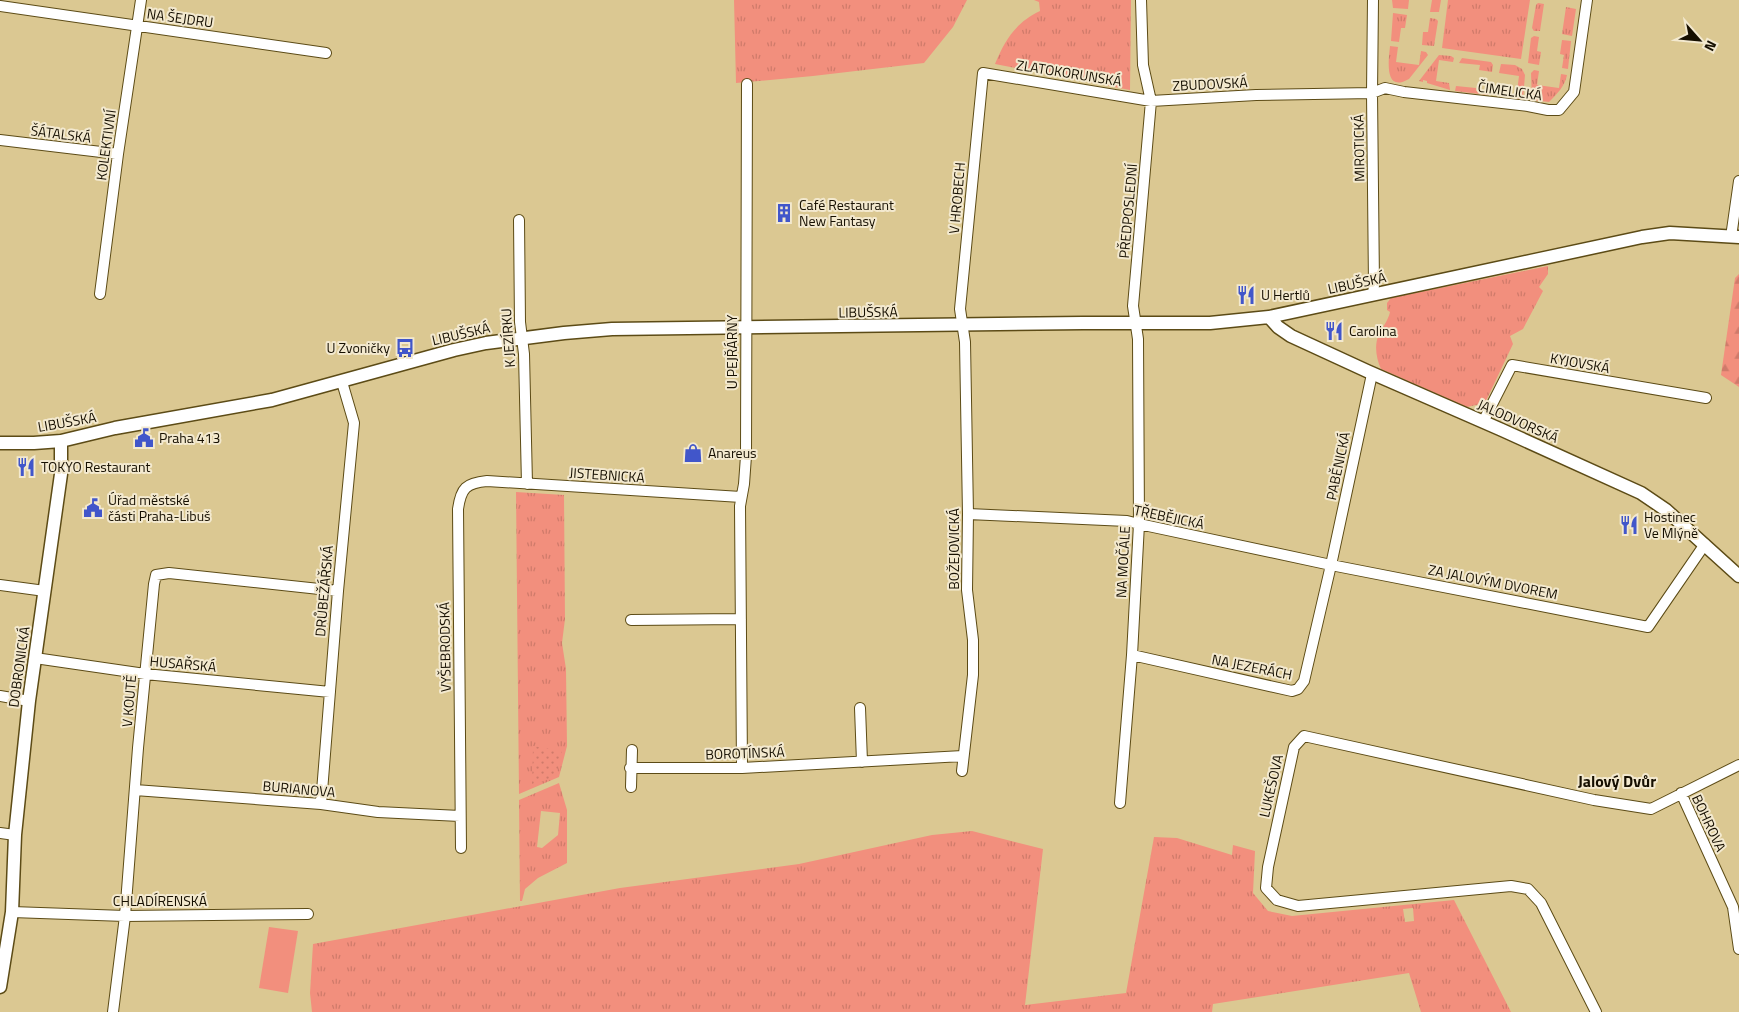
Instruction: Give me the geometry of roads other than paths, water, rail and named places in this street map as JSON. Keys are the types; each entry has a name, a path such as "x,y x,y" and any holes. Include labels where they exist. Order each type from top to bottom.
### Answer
{"street":[{"name":"KOLEKTIVNÍ","path":"100,294 118,154 141,0"},
{"path":"1141,0 1143,65 1151,101"},
{"name":"MIROTICKÁ","path":"1373,295 1372,93 1374,0"},
{"name":"ČIMELICKÁ","path":"1372,93 1385,88 1404,92 1559,110 1574,92 1587,0"},
{"name":"NA ŠEJDRU","path":"0,6 326,53"},
{"name":"ZLATOKORUNSKÁ","path":"983,73 1151,101"},
{"name":"V HROBECH","path":"962,326 960,309 983,73"},
{"name":"U PEJŘÁRNY","path":"742,768 740,506 746,456 747,84"},
{"name":"ZBUDOVSKÁ","path":"1151,101 1256,95 1372,93"},
{"name":"PŘEDPOSLEDNÍ","path":"1136,323 1133,306 1151,101"},
{"name":"ŠÁTALSKÁ","path":"0,140 118,154"},
{"path":"1735,237 1739,181"},
{"name":"K JEZÍRKU","path":"519,220 520,322 524,354 527,484"},
{"name":"LIBUŠSKÁ","path":"0,443 61,441 115,428 272,400 454,350 522,337 612,330 1210,323 1269,317 1642,238 1670,234 1735,237"},
{"name":"JALODVORSKÁ","path":"1269,317 1278,327 1291,336 1372,374 1641,493 1666,510 1739,576"},
{"name":"NA MOČÁLE","path":"1120,802 1132,655 1139,524 1138,339 1136,323"},
{"name":"BOŽEJOVICKÁ","path":"962,326 965,342 968,514 967,590 973,640 973,675 962,771"},
{"name":"KYJOVSKÁ","path":"1483,422 1512,365 1706,398"},
{"name":"PABĚNICKÁ","path":"1331,565 1372,374"},
{"name":"DRŮBEŽÁŘSKÁ","path":"321,804 354,423 342,382"},
{"name":"DOBRONICKÁ","path":"0,987 12,912 15,835 29,701 61,474 61,441"},
{"name":"JISTEBNICKÁ","path":"472,483 487,481 741,497"},
{"name":"VYŠEBRODSKÁ","path":"461,848 458,509 459,499 463,491 472,483"},
{"name":"TŘEBĚJICKÁ","path":"968,514 1127,522 1331,565"},
{"name":"ZA JALOVÝM DVOREM","path":"1331,565 1648,627 1705,544"},
{"name":"NA JEZERÁCH","path":"1132,655 1292,691 1298,689 1304,681 1331,565"},
{"name":"V KOUTĚ","path":"113,1012 125,916 145,674 156,576 169,573 338,591"},
{"path":"0,585 44,590"},
{"path":"631,620 741,619"},
{"name":"HUSAŘSKÁ","path":"35,658 145,674 330,692"},
{"path":"0,696 29,701"},
{"path":"860,708 862,762"},
{"name":"LUKEŠOVA","path":"1596,1012 1540,902 1528,889 1511,886 1298,906 1277,900 1266,888 1268,867 1294,747 1304,736 1594,800 1651,809 1739,765"},
{"path":"631,787 632,750"},
{"name":"BOROTÍNSKÁ","path":"631,768 742,768 963,756"},
{"name":"BURIANOVA","path":"135,790 321,804 378,812 460,816"},
{"name":"BOHROVA","path":"1681,793 1733,907 1739,949"},
{"path":"0,833 15,835"},
{"name":"CHLADÍRENSKÁ","path":"12,912 125,916 308,914"}],"place":[{"name":"Café Restaurant New Fantasy","path":"784,213"},
{"name":"U Hertlů","path":"1246,295"},
{"name":"Carolina","path":"1334,331"},
{"name":"U Zvoničky","path":"405,348"},
{"name":"Praha 413","path":"144,438"},
{"name":"Anareus","path":"693,453"},
{"name":"TOKYO Restaurant","path":"26,467"},
{"name":"Úřad městské části Praha-Libuš","path":"93,508"},
{"name":"Hostinec Ve Mlýně","path":"1629,525"}],"district":[{"name":"Jalový Dvůr","path":"1617,781"}]}
